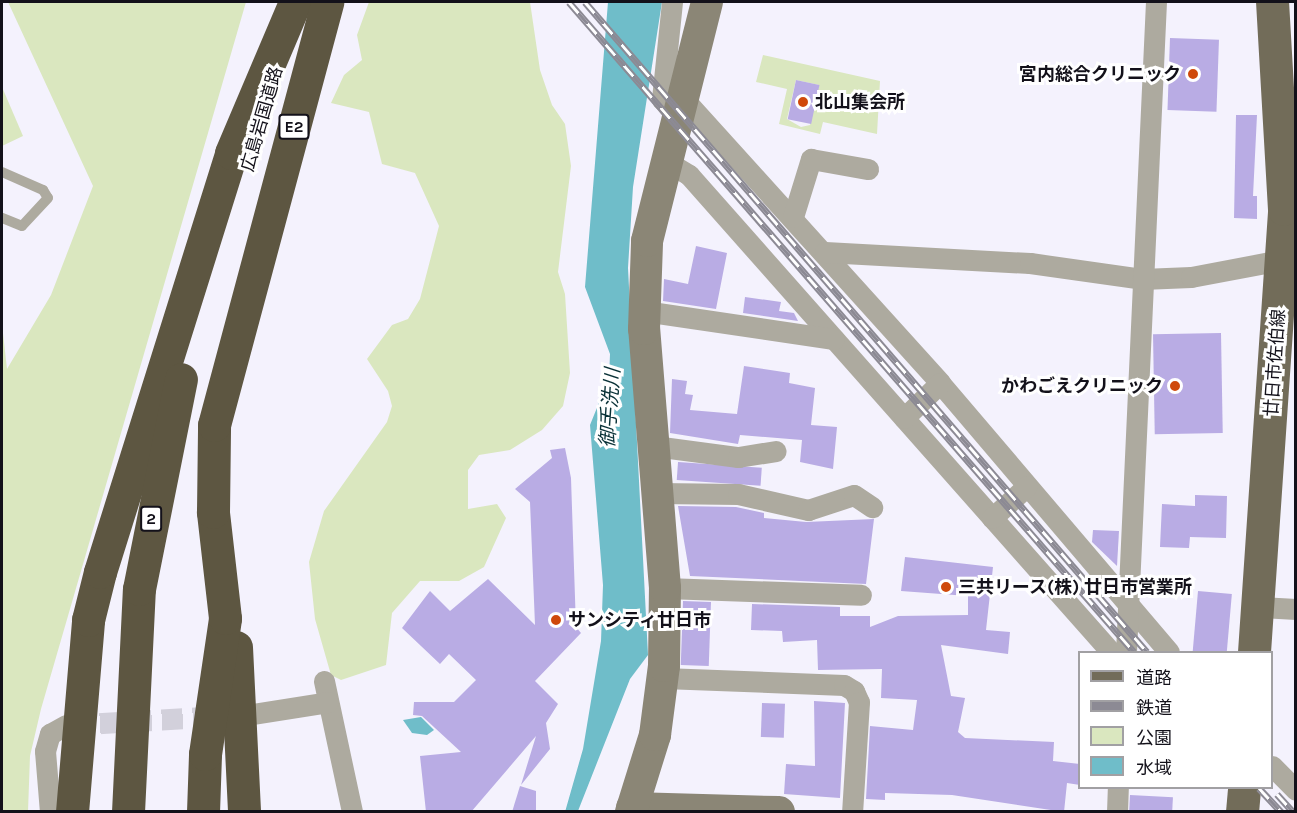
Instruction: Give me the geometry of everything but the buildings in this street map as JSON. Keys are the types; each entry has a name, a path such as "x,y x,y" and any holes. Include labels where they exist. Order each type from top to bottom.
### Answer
{"highway":[{"name":"広島岩国道路","path":"229,237 295,2"},
{"path":"72,812 88,620 240,126 295,2"},
{"name":"広島岩国道路","path":"223,593 213,512 214,425 327,2"},
{"name":"2","path":"128,812 139,589 183,372 229,237"},
{"path":"144,433 183,372"},
{"path":"203,812 205,754 223,643 223,593"},
{"path":"223,593 235,642 244,812"}],"main road":[{"name":"廿日市佐伯線","path":"1254,651 1286,255 1284,146 1272,2"}],"street":[{"path":"672,2 662,99 679,107 793,216 940,383 1168,651"},
{"path":"707,2 647,241 644,311 666,588 663,678 655,735 632,810 779,812"},
{"path":"1126,651 1156,2"},
{"path":"793,216 811,159 867,169"},
{"path":"666,161 688,175 1110,651"},
{"path":"825,252 1030,263 1142,279 1191,277 1286,255"},
{"path":"644,311 834,339"},
{"path":"904,418 940,383"},
{"path":"654,446 738,458 776,451"},
{"path":"992,519 1026,486"},
{"path":"658,493 738,494 808,510 854,495 872,507"},
{"path":"666,588 861,595"},
{"path":"1258,607 1296,609"},
{"path":"663,678 844,686 854,690 859,702 852,812"},
{"path":"248,715 326,692 352,812"},
{"path":"50,812 45,751 50,734 66,725"},
{"path":"1273,767 1296,790"},
{"path":"1117,812 1118,789"}],"lane":[{"path":"2,172 43,190 48,198 22,226 2,218"}],"green space":[{"path":"8,2 246,2 41,709 30,756 28,812 2,811 2,324 7,369 51,295 93,186"},
{"path":"369,2 530,2 540,70 552,105 565,124 571,166 558,272 565,294 570,373 563,406 542,430 510,450 479,455 468,470 468,509 497,504 506,518 484,567 459,581 420,581 392,613 386,665 341,680 331,675 315,619 309,562 324,511 387,422 392,406 388,391 367,359 392,325 408,319 420,299 439,226 415,173 382,164 369,112 331,103 344,75 362,60 357,35"},
{"path":"763,55 880,81 877,134 823,122 820,134 779,124 787,89 756,82","holes":["796,80 819,85 810,125 801,127 787,119"]},
{"path":"2,87 23,136 2,146"}],"water":[{"name":"御手洗川","path":"608,2 662,2 633,187 628,268 648,655 630,679 578,811 565,812 583,749 601,641 603,585 590,425 609,378 610,354 585,287"},
{"path":"421,717 434,730 427,735 412,733 403,720"}],"tunnel":[{"path":"69,725 221,716"}],"railway":[{"path":"569,2 1133,651"},
{"path":"585,2 1146,651"},
{"path":"1260,789 1281,812"},
{"path":"1277,794 1293,812"}],"place":[{"name":"宮内総合クリニック","path":"1193,74"},
{"name":"北山集会所","path":"803,102"},
{"name":"かわごえクリニック","path":"1175,386"},
{"name":"三共リース(株) 廿日市営業所","path":"946,587"},
{"name":"サンシティ廿日市","path":"556,620"}]}
